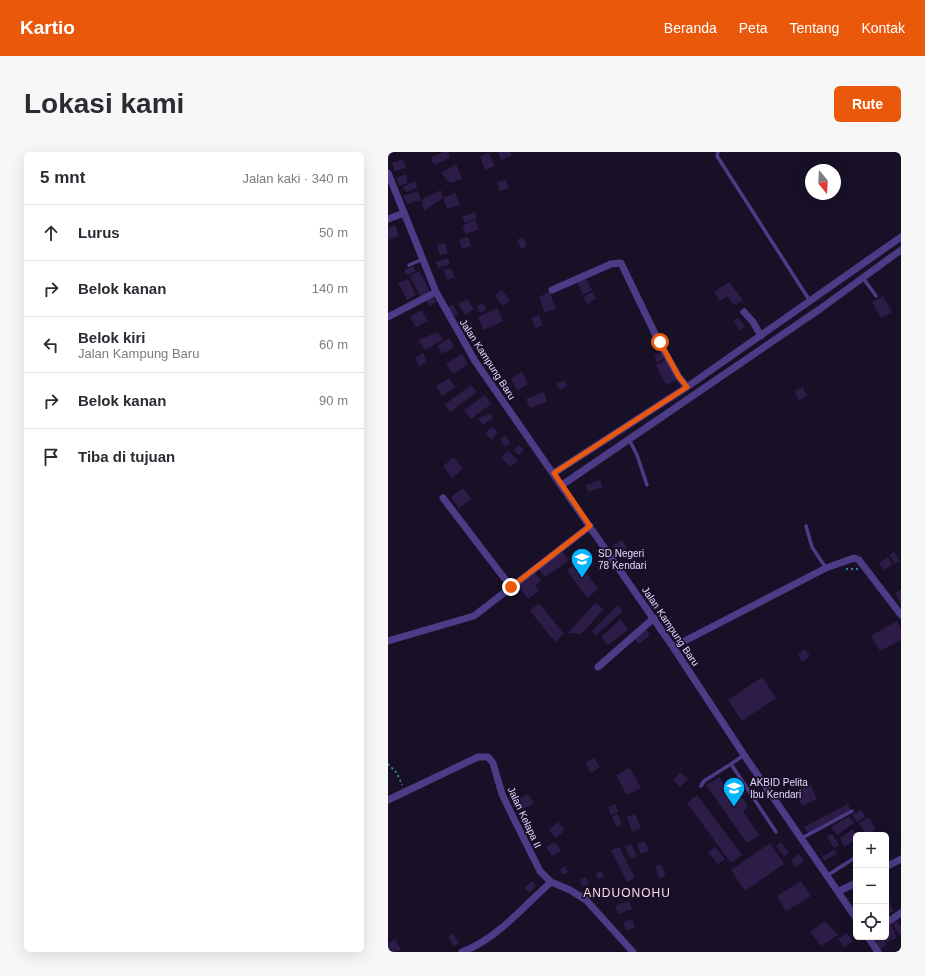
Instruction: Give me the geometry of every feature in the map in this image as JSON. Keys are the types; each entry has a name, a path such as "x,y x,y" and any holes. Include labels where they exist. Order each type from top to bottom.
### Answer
{"street":[{"name":"Jalan Kampung Baru","path":"388,173 436,292 474,361 554,473 654,618 744,755 853,913"},
{"path":"388,219 404,213"},
{"path":"554,473 687,387 901,237"},
{"path":"562,485 863,278 901,250"},
{"path":"552,290 611,264 621,263 660,342 679,377 687,387"},
{"path":"388,317 436,292"},
{"path":"744,312 753,322 761,336"},
{"path":"443,498 511,587"},
{"path":"388,641 474,616 590,526"},
{"path":"673,647 826,568 857,558 901,616"},
{"path":"598,667 654,618"},
{"name":"Jalan Kelapa II","path":"388,800 478,757 488,757 493,763 502,794 540,871 551,882 570,890 586,900 633,952"},
{"path":"889,865 901,859"},
{"path":"462,952 479,944 493,934 551,882"},
{"path":"839,891 853,884"},
{"path":"889,921 901,913"},
{"path":"870,940 878,952"}],"lane":[{"path":"718,152 717,156 810,302"},
{"path":"409,265 423,259"},
{"path":"863,278 876,296"},
{"path":"629,439 638,455 647,485"},
{"path":"806,526 812,547 826,568"},
{"path":"701,786 704,781 744,755"},
{"path":"731,764 776,832"},
{"path":"802,838 852,811"},
{"path":"828,875 853,859"}],"path":[{"path":"835,565 846,569 866,570"},
{"path":"388,764 397,773 405,792"}],"building":[{"path":"448,152 450,158 434,165 431,157"},
{"path":"498,152 510,152 511,156 501,160"},
{"path":"489,153 495,166 485,170 480,156"},
{"path":"403,159 406,168 395,171 392,163"},
{"path":"456,164 462,179 450,183 441,173"},
{"path":"406,174 408,183 399,186 396,178"},
{"path":"506,180 509,188 500,191 497,182"},
{"path":"415,181 417,188 406,192 403,187"},
{"path":"441,190 443,198 424,211 421,200"},
{"path":"418,191 421,200 407,204 403,196"},
{"path":"455,193 460,204 447,209 443,198"},
{"path":"475,212 477,218 465,223 462,217"},
{"path":"475,220 479,229 466,234 462,226"},
{"path":"395,225 399,236 388,240 388,228"},
{"path":"468,237 471,246 462,249 459,240"},
{"path":"523,237 527,246 521,249 517,240"},
{"path":"445,243 448,253 440,255 437,245"},
{"path":"448,258 450,264 438,268 436,262"},
{"path":"413,266 416,271 407,275 404,270"},
{"path":"451,268 455,277 447,280 444,270"},
{"path":"419,271 430,291 420,296 410,276"},
{"path":"585,277 592,290 583,295 577,282"},
{"path":"408,279 416,295 407,300 398,283"},
{"path":"729,282 743,300 734,305 727,296 720,301 714,292"},
{"path":"501,290 510,300 503,306 495,296"},
{"path":"549,292 556,308 545,313 539,297"},
{"path":"593,292 596,299 587,304 583,297"},
{"path":"433,296 436,302 429,306 426,300"},
{"path":"883,296 892,312 881,318 872,302"},
{"path":"467,299 474,309 465,315 458,304"},
{"path":"483,303 487,310 480,313 476,306"},
{"path":"453,305 458,314 454,316 448,307"},
{"path":"497,308 503,321 484,330 478,317"},
{"path":"422,310 428,321 416,327 410,317"},
{"path":"539,315 543,325 536,328 531,318"},
{"path":"738,318 745,327 740,331 733,320"},
{"path":"438,332 443,340 425,350 418,340"},
{"path":"449,338 454,347 442,354 437,346"},
{"path":"663,352 666,357 657,362 654,356"},
{"path":"423,353 427,362 419,366 415,358"},
{"path":"462,354 468,364 453,374 446,364"},
{"path":"667,359 677,379 666,385 656,365"},
{"path":"522,372 528,384 517,390 511,378"},
{"path":"449,378 455,387 442,396 436,386"},
{"path":"564,380 567,386 560,390 556,384"},
{"path":"471,385 477,392 450,412 444,405"},
{"path":"803,387 807,396 799,400 794,391"},
{"path":"544,392 547,402 530,408 526,399"},
{"path":"485,395 491,404 471,419 464,410"},
{"path":"490,413 493,418 483,425 478,419"},
{"path":"492,427 498,432 491,440 485,433"},
{"path":"504,435 511,443 506,447 500,440"},
{"path":"519,445 524,450 519,455 514,450"},
{"path":"509,451 518,461 510,467 501,457"},
{"path":"454,457 463,469 452,478 443,466"},
{"path":"600,480 603,487 588,492 586,485"},
{"path":"463,488 471,499 459,508 451,497"},
{"path":"622,540 627,548 617,554 612,546"},
{"path":"562,551 569,560 545,577 538,568"},
{"path":"894,552 900,561 895,564 889,555"},
{"path":"888,557 893,564 884,570 879,563"},
{"name":"SD Negeri 78 Kendari","path":"578,561 598,589 587,598 567,570"},
{"path":"534,571 541,581 535,585 539,591 528,599 516,584"},
{"path":"901,590 901,604 895,593"},
{"path":"539,603 564,634 555,642 530,611"},
{"path":"595,603 604,609 581,634 568,633"},
{"path":"618,605 623,611 595,636 592,631"},
{"path":"621,619 628,630 608,645 601,637"},
{"path":"897,621 901,629 901,640 880,651 871,636"},
{"path":"645,628 650,635 639,644 634,638"},
{"path":"805,649 810,656 802,662 798,655"},
{"path":"762,677 776,698 742,721 728,700"},
{"path":"594,758 600,767 591,773 585,763"},
{"path":"630,768 641,788 627,795 616,775"},
{"path":"680,772 688,779 680,787 673,780"},
{"name":"AKBID Pelita Ibu Kendari","path":"719,777 736,800 743,798 748,806 743,811 759,835 747,843 706,785"},
{"path":"810,784 817,799 802,806 795,791"},
{"path":"528,794 534,803 523,809 518,799"},
{"path":"697,795 742,855 731,863 687,803"},
{"path":"615,804 618,812 611,815 608,807"},
{"path":"848,804 850,810 808,833 804,827"},
{"path":"861,810 865,817 857,822 852,815"},
{"path":"618,814 622,825 616,827 612,816"},
{"path":"635,814 641,828 632,832 627,817"},
{"path":"849,816 854,823 837,835 831,827"},
{"path":"869,817 876,829 871,832 864,832 859,823"},
{"path":"558,822 565,830 556,838 549,830"},
{"path":"853,829 854,832 853,832 853,842 844,847 840,838"},
{"path":"832,834 839,845 834,848 827,837"},
{"path":"645,841 649,851 641,854 637,844"},
{"path":"555,842 561,851 552,856 546,847"},
{"path":"781,842 789,853 784,856 776,846"},
{"path":"770,843 784,864 745,891 731,870"},
{"path":"631,844 637,856 631,859 625,847"},
{"path":"619,847 635,878 627,882 611,850"},
{"path":"715,847 725,859 718,864 708,852"},
{"path":"834,849 837,853 824,861 822,857"},
{"path":"799,854 804,861 796,867 791,860"},
{"path":"661,864 666,876 659,879 655,866"},
{"path":"565,866 568,872 563,875 560,869"},
{"path":"601,871 604,877 598,879 595,873"},
{"path":"586,877 589,884 582,887 580,880"},
{"path":"532,881 536,886 529,893 524,888"},
{"path":"801,881 811,896 786,911 777,896"},
{"path":"629,901 632,909 618,914 615,906"},
{"path":"889,906 894,911 889,914"},
{"path":"632,919 635,928 626,931 623,922"},
{"path":"825,921 838,935 821,946 810,932"},
{"path":"897,921 901,927 901,934 899,935 893,924"},
{"path":"891,924 897,938 887,942 886,940 889,940 889,925"},
{"path":"453,933 459,943 454,946 448,937"},
{"path":"846,933 853,941 844,947 838,939"},
{"path":"395,939 401,950 390,952 388,943"},
{"path":"876,940 884,940 887,945 880,949"}],"place":[{"name":"SD Negeri 78 Kendari","path":"582,578"},
{"name":"AKBID Pelita Ibu Kendari","path":"734,808"}],"district":[{"name":"ANDUONOHU","path":"627,893"}],"route":[{"path":"511,587 590,526 554,473 687,387 679,377 660,342"}]}
